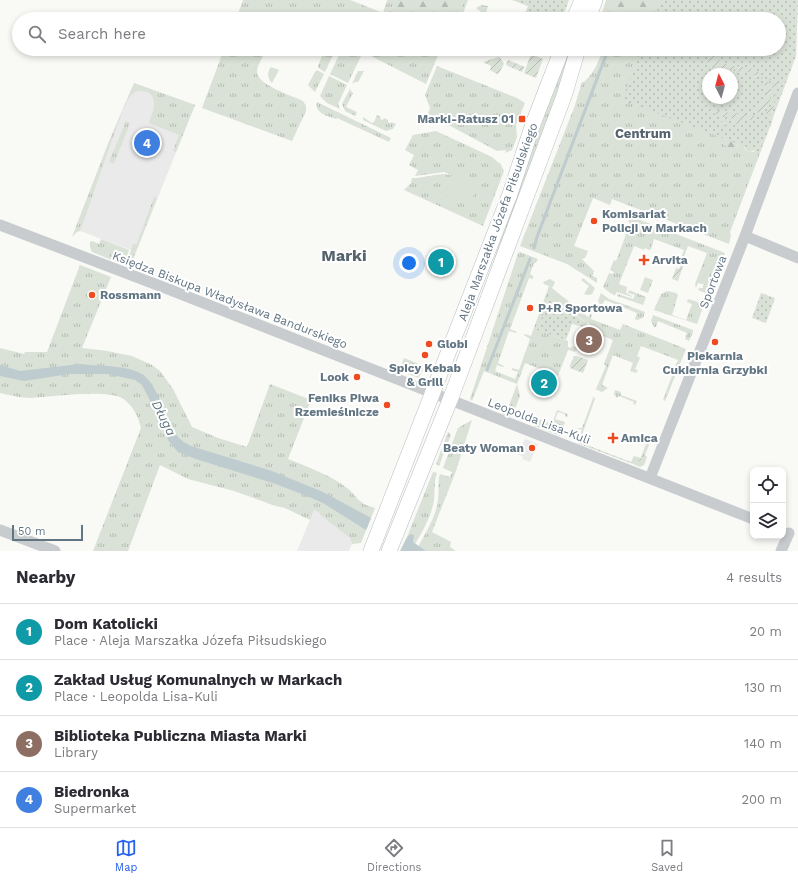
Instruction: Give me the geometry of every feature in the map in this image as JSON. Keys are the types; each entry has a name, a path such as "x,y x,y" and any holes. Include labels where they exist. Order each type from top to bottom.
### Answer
{"main road":[{"path":"577,12 582,0"},
{"path":"591,12 595,0"},
{"name":"Aleja Marszałka Józefa Piłsudskiego","path":"372,549 510,194 533,124 559,56"},
{"name":"Aleja Marszałka Józefa Piłsudskiego","path":"390,551 450,400 564,96 576,56"}],"street":[{"name":"Sportowa","path":"650,478 745,236 793,123 798,93"},
{"name":"Księdza Biskupa Władysława Bandurskiego","path":"0,225 450,400"},
{"path":"745,236 798,258"},
{"name":"Leopolda Lisa-Kuli","path":"450,400 750,518"},
{"path":"0,530 55,551"},
{"path":"781,551 790,533"}],"shaded area":[{"path":"134,83 195,105 136,252 75,229 108,144"},
{"path":"525,439 538,444 530,462 522,459 523,457 518,454"},
{"path":"314,510 321,513 320,515 350,538 352,544 349,551 297,551"}],"green space":[{"path":"243,0 350,0 373,9 373,12 239,12"},
{"path":"387,0 395,0 392,9 383,12"},
{"path":"395,0 464,0 459,12 385,12 392,9"},
{"path":"464,0 468,0 464,12 459,12"},
{"path":"512,0 569,0 565,12 525,12 528,6"},
{"path":"606,0 662,0 659,12 602,12"},
{"path":"661,0 798,0 796,56 760,152 622,100 639,56 786,56 786,12 657,12"},
{"path":"481,5 488,6 486,12 481,12 476,8"},
{"path":"373,9 380,12 373,12"},
{"path":"221,56 263,56 258,66 257,72 259,77 269,86 303,101 306,106 306,111 292,141 202,108"},
{"path":"322,56 333,56 325,72 318,68"},
{"path":"339,56 361,56 348,83 330,74"},
{"path":"371,56 438,56 426,84"},
{"path":"530,56 536,56 543,59 536,78 524,73"},
{"path":"566,56 570,56 562,82 456,370 453,369 485,286 515,197"},
{"path":"600,56 651,56 720,125 728,146 732,151 738,146 737,140 742,141 748,152 753,152 757,149 762,117 773,119 730,232 731,235 729,244 612,199 610,205 593,198 574,246 588,251 585,258 582,259 594,271 592,276 597,278 597,283 567,264 520,246 574,108 582,82 587,79 593,71"},
{"path":"710,56 716,56 720,61 734,66 734,68 718,68 715,66 714,68 707,66 708,60 710,60"},
{"path":"500,57 504,64 497,74 490,70 491,66 483,62"},
{"path":"508,60 525,67 522,72 506,65"},
{"path":"437,66 517,98 525,103 516,125 517,137 512,150 505,153 506,150 497,151 428,114 430,108 425,95"},
{"path":"736,66 753,69 763,76 751,74 750,72 738,71 738,68 736,68"},
{"path":"271,67 279,70 272,83 268,75"},
{"path":"317,70 324,74 315,92 308,85"},
{"path":"358,71 364,71 358,82 352,84"},
{"path":"329,76 347,85 338,104 340,109 327,103 320,96"},
{"path":"760,77 766,79 770,88 770,101 763,113 754,112 762,105 766,96 765,86"},
{"path":"769,79 778,80 772,115 766,114 774,97 773,88"},
{"path":"134,83 195,105 176,152 173,151 179,135 149,123 154,105 151,94 139,91 132,94 122,113 80,231 72,237 108,144"},
{"path":"351,87 350,90 353,93 346,107 357,112 355,116 345,111 342,104"},
{"path":"317,102 391,138 389,142 337,118 336,119 322,114 318,109"},
{"path":"696,106 708,110 714,109 713,111 728,111 725,118"},
{"path":"729,112 758,117 741,121 729,128 721,123 722,121 728,127 733,124 733,119 728,117"},
{"path":"377,115 381,117 380,119 383,120 384,118 388,120 390,124 391,122 396,124 393,129 386,131 363,120 363,117 372,123"},
{"path":"126,121 130,123 114,164 109,162"},
{"path":"756,121 759,125 761,135 759,145 753,151 748,152 740,140 738,140 738,149 736,151 732,151 723,144 722,135 725,131 732,131 740,124"},
{"path":"436,131 492,157 500,163 504,171 483,226 404,190 411,183 412,178 442,174 452,175 444,172 415,176 418,170 409,165 414,155 405,150 413,135"},
{"path":"452,174 478,185 469,206 443,195"},
{"path":"154,197 157,198 130,267 126,265 133,244 137,244"},
{"path":"635,218 725,253 709,293 708,294 698,290 699,288 703,288 704,284 698,283 696,288 695,284 707,253 688,246 683,259 681,258 684,250 654,239 651,249 649,250 645,248 644,250 634,246 619,284 627,287 626,293 632,297 617,292 615,295 603,287 609,273 613,274 614,272 610,270 614,260 616,261 630,224 628,220"},
{"path":"101,239 129,250 124,265 92,252 90,242 92,241 99,244"},
{"path":"520,252 538,259 536,263 534,263 530,274 533,276 533,279 529,278 510,329 517,332 509,331 498,363 504,366 497,365 495,371 515,379 518,372 512,370 512,368 519,370 530,339 524,335 531,336 549,286 543,282 550,279 555,282 552,288 588,317 592,313 591,319 620,330 623,324 686,349 665,401 663,400 678,360 641,346 637,356 640,358 635,369 638,370 636,373 630,371 633,363 613,355 602,385 608,388 602,392 595,389 606,366 604,364 613,340 590,328 591,325 549,298 538,330 568,341 568,347 571,348 572,346 577,348 575,352 568,350 558,376 525,363 517,384 484,371 472,401 470,399 518,253"},
{"path":"682,262 684,263 678,281 672,279 676,268 679,269"},
{"path":"80,265 111,277 82,348 132,356 152,365 160,371 173,389 192,427 218,438 247,447 270,384 311,400 288,459 333,479 347,488 361,502 375,508 361,543 352,544 350,538 320,515 320,513 314,510 310,520 285,508 234,491 188,479 160,465 128,551 93,551 141,428 134,411 126,401 114,395 91,394 30,398 0,393 0,348 24,354 25,352 47,352"},
{"path":"645,277 653,280 648,293 640,290"},
{"path":"583,278 595,288 592,294 584,294 589,286 581,280"},
{"path":"629,290 646,297 643,305 617,296 618,294 633,299 635,295 628,293"},
{"path":"667,291 678,295 672,315 686,320 692,304 687,302 688,299 704,304 697,324 654,310 661,294"},
{"path":"601,293 609,299 645,312 643,318 637,320 635,319 637,313 605,300 601,306 598,301"},
{"path":"761,293 775,298 766,323 752,318"},
{"path":"549,298 587,323 586,327 572,324 566,340 537,330"},
{"path":"653,315 693,330 689,341 685,339 687,333 658,321 656,327 654,327 651,321"},
{"path":"574,356 588,360 583,373 570,368"},
{"path":"404,358 424,366 419,378 399,371"},
{"path":"517,384 520,396 513,414 510,417 500,413 507,411"},
{"path":"615,390 621,392 621,395 637,401 635,405 633,404 634,402 619,396 617,398 614,394"},
{"path":"592,397 595,399 582,435 579,436 582,430 577,428 582,428 593,398"},
{"path":"557,410 568,414 567,417 565,414 558,412 555,419 565,422 560,436 542,429 543,424 541,424 540,428 534,426 535,422 526,419 524,422 525,419 523,418 525,414 552,424"},
{"path":"472,420 456,471 432,532 451,542 450,547 456,551 426,551 418,547 430,524 437,506 440,474 450,477 452,472 443,468 458,428"},
{"path":"448,432 451,435 439,466 436,464"},
{"path":"649,436 652,437 645,455 647,457 644,465 640,467 633,464 640,460"},
{"path":"579,442 631,462 634,456 641,458 641,460 633,464 577,443"},
{"path":"433,472 437,473 433,505 426,525 415,544 413,542 413,538 410,536 407,537"}],"water":[{"name":"Długa","path":"80,364 127,368 140,373 147,378 152,385 157,393 169,422 179,438 183,441 191,446 272,471 323,492 371,518 366,530 323,503 307,496 276,484 178,452 168,440 142,385 135,380 108,374 69,374 24,381 0,376 0,365 20,371"},
{"path":"411,534 414,535 413,542 426,551 400,551 407,537"}],"waterway":[{"path":"534,248 606,56"},
{"path":"487,370 530,259"}],"place":[{"name":"Marki-Ratusz 01","path":"522,119"},
{"name":"Biedronka","path":"147,143"},
{"name":"Komisariat Policji w Markach","path":"594,221"},
{"name":"Arvita","path":"644,260"},
{"name":"Dom Katolicki","path":"441,262"},
{"name":"Rossmann","path":"92,295"},
{"name":"P+R Sportowa","path":"530,308"},
{"name":"Biblioteka Publiczna Miasta Marki","path":"589,340"},
{"name":"Piekarnia Cukiernia Grzybki","path":"715,342"},
{"name":"Globi","path":"429,344"},
{"name":"Spicy Kebab & Grill","path":"425,355"},
{"name":"Look","path":"357,377"},
{"name":"Zakład Usług Komunalnych w Markach","path":"544,383"},
{"name":"Feniks Piwa Rzemieślnicze","path":"387,405"},
{"name":"Amica","path":"613,438"},
{"name":"Beaty Woman","path":"532,448"}],"district":[{"name":"Centrum","path":"643,133"},
{"name":"Marki","path":"344,255"}]}
